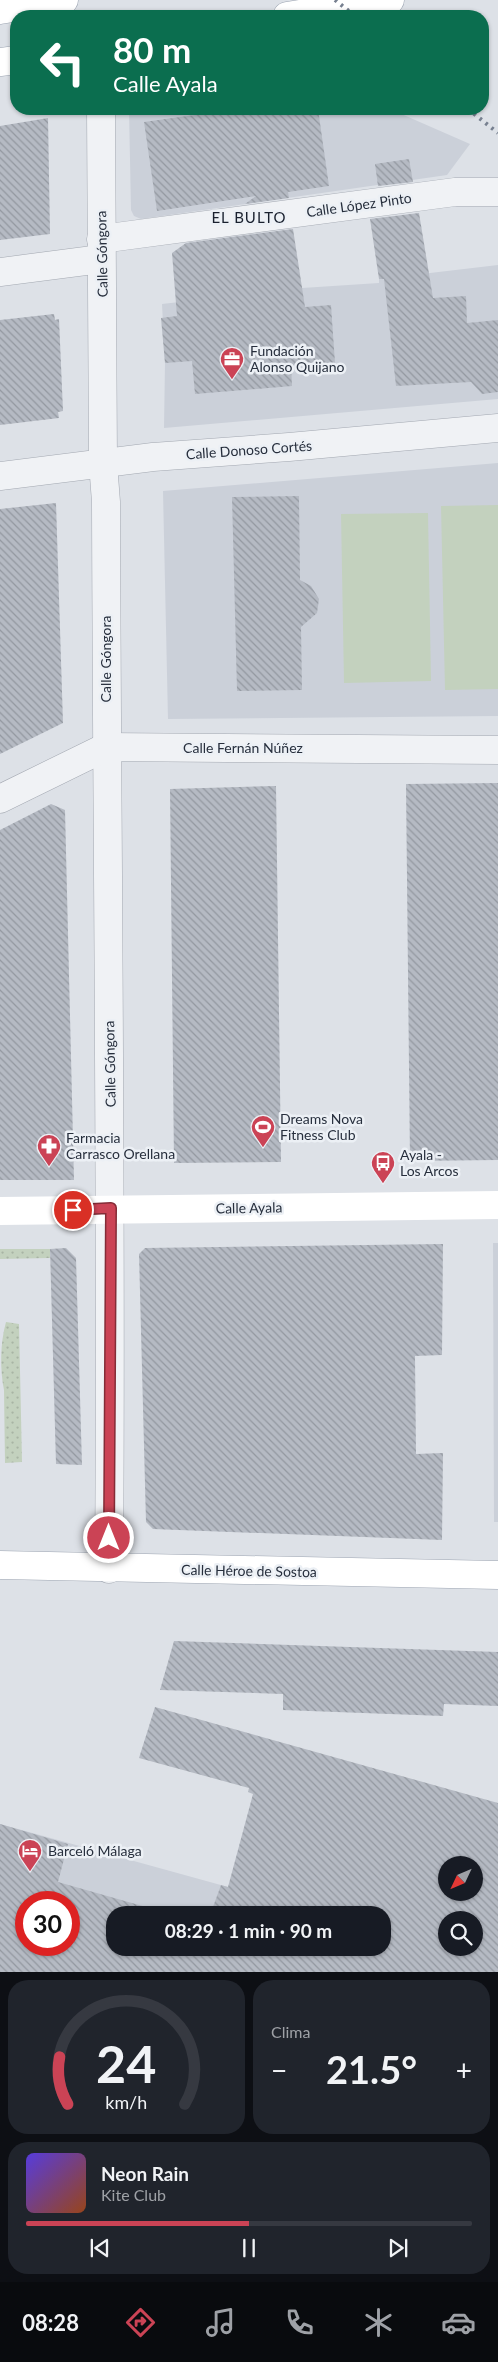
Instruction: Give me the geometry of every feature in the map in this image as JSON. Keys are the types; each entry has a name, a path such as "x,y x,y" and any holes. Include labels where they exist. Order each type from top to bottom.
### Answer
{"main road":[{"path":"0,10 64,0"},
{"path":"326,10 390,0"},
{"name":"Calle Ayala","path":"0,1211 111,1208 498,1205"},
{"name":"Calle Héroe de Sostoa","path":"0,1565 498,1575"}],"street":[{"name":"Calle Góngora","path":"102,115 101,249 103,464 106,502 106,747 111,1208 109,1568"},
{"name":"Calle López Pinto","path":"0,272 101,249 455,192 498,192"},
{"name":"Calle Donoso Cortés","path":"0,476 153,457 498,428"},
{"name":"Calle Fernán Núñez","path":"0,799 106,747 498,750"}],"shaded area":[{"path":"129,115 404,115 470,144 447,175 141,219 134,216 131,210"},
{"path":"498,265 498,399 164,428 165,363 162,304 302,288 379,283 379,279"},
{"path":"498,463 498,716 168,719 163,491"},
{"path":"493,1243 498,1243 498,1522 494,1522"},
{"path":"0,1824 296,1906 106,1906 106,1956 391,1956 391,1932 438,1945 438,1956 476,1956 498,1962 498,1972 0,1972"}],"green space":[{"path":"498,505 498,689 445,690 441,506"},
{"path":"428,513 431,681 344,683 341,514"},
{"path":"0,1249 50,1249 50,1258 0,1259"},
{"path":"6,1322 19,1324 22,1462 5,1463 4,1390 1,1356"}],"building":[{"path":"195,115 319,115 329,186 288,192 289,198 245,204 256,196 157,211 144,122"},
{"path":"48,118 50,234 0,240 0,126"},
{"path":"409,159 413,182 378,186 375,164"},
{"path":"419,213 433,298 466,296 467,323 498,320 498,392 482,394 471,382 396,386 384,279 379,279 370,219"},
{"path":"293,229 305,307 331,305 335,363 291,366 292,386 195,394 192,361 165,363 161,318 177,316 172,253 186,243"},
{"path":"54,314 55,320 59,319 63,411 58,412 59,418 0,425 0,320"},
{"path":"299,496 300,580 311,586 319,599 317,613 301,627 302,690 237,691 232,497"},
{"path":"56,503 63,723 0,754 0,509"},
{"path":"498,783 498,1160 410,1161 406,784"},
{"path":"276,786 281,1162 174,1163 170,789"},
{"path":"51,804 65,810 74,1180 0,1180 0,830"},
{"path":"443,1244 442,1355 415,1356 416,1454 443,1453 442,1540 153,1529 146,1522 139,1254 145,1248"},
{"path":"66,1248 76,1258 82,1465 56,1464 50,1249"},
{"path":"174,1641 498,1652 498,1706 444,1704 443,1716 283,1710 283,1694 160,1690"},
{"path":"155,1707 498,1803 498,1972 0,1972 0,1824 68,1844 58,1882 142,1906 106,1906 106,1956 391,1956 391,1906 213,1906 221,1885 228,1887 253,1794 248,1792 249,1788 139,1758"}],"railway":[{"path":"335,0 348,10"},
{"path":"476,115 498,133"}],"place":[{"name":"Fundación Alonso Quijano","path":"232,380"},
{"name":"Dreams Nova Fitness Club","path":"263,1148"},
{"name":"Farmacia Carrasco Orellana","path":"49,1167"},
{"name":"Ayala - Los Arcos","path":"383,1184"},
{"name":"Barceló Málaga","path":"30,1872"}],"district":[{"name":"EL BULTO","path":"249,218"}],"route":[{"path":"73,1210 111,1208 109,1538"}]}
